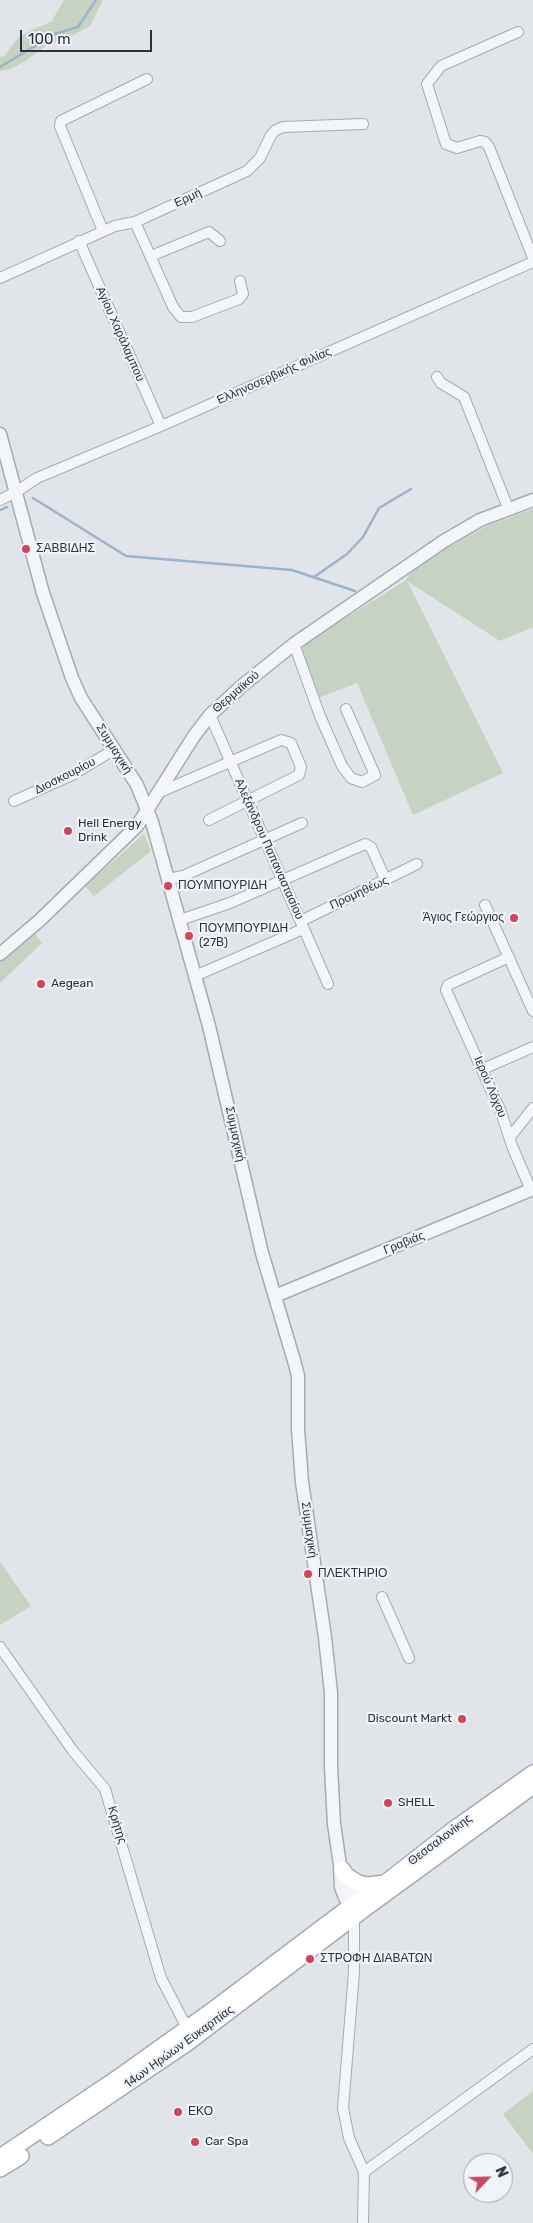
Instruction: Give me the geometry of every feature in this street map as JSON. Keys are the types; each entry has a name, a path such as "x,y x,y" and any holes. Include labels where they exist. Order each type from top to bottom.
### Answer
{"main road":[{"name":"Θεσσαλονίκης","path":"356,1909 384,1883 454,1829 533,1773"},
{"name":"Θεσσαλονίκης","path":"356,1909 533,1786"},
{"path":"341,1867 346,1875 358,1883 384,1883"},
{"name":"14ων Ηρώων Ευκαρπίας","path":"0,2157 356,1909"},
{"name":"14ων Ηρώων Ευκαρπίας","path":"0,2169 186,2044 356,1909"}],"street":[{"path":"518,32 440,66 427,84 446,144 457,148 480,141 485,142 489,147 533,260"},
{"path":"103,231 60,126 61,121 147,79"},
{"name":"Ερμή","path":"0,278 103,231 135,222 247,170 260,158 271,135 276,130 284,127 363,124"},
{"path":"135,222 173,307 180,317 192,317 239,299 243,294 240,281"},
{"path":"151,256 209,232 220,241"},
{"name":"Αγίου Χαράλαμπου","path":"79,242 161,426"},
{"name":"Ελληνοσερβικής Φιλίας","path":"0,500 37,478 161,426 533,260"},
{"path":"437,377 441,383 464,397 508,508"},
{"name":"Συμμαχική","path":"0,434 43,593 72,678 81,698 137,785 148,810 223,1079 249,1202 298,1376 299,1453 332,1693 331,1767 334,1824 341,1867 356,1909"},
{"name":"Θερμαϊκού","path":"0,954 40,920 137,826 189,743 210,715 243,685 294,644 444,541 480,520 533,500"},
{"path":"294,644 320,716 342,766 351,778 362,782 375,775 346,709"},
{"name":"Αλεξάνδρου Παπαναστασίου","path":"210,715 328,984"},
{"path":"160,792 230,760 281,740 294,746 301,767 299,775 210,820"},
{"name":"Διοσκουρίου","path":"14,801 72,775 115,749"},
{"path":"168,879 184,876 302,823"},
{"path":"180,920 230,903 365,844 369,845 386,881"},
{"name":"Προμηθέως","path":"195,976 302,924 418,864"},
{"path":"485,905 533,1011"},
{"name":"Ιερού Λόχου","path":"509,958 448,986 446,990 483,1069 532,1189"},
{"path":"483,1069 533,1047"},
{"path":"510,1136 533,1108"},
{"name":"Γραβιάς","path":"275,1296 455,1223 532,1189"},
{"path":"382,1597 408,1658"},
{"name":"Κρήτης","path":"0,1646 73,1751 105,1789 161,1978 187,2028"},
{"path":"356,1909 354,1972 343,2108 349,2138 364,2172 363,2223"},
{"path":"364,2172 533,2049"}],"green space":[{"path":"64,0 103,0 90,26 62,41 48,44 27,60 11,69 0,71 0,57 4,56 17,39 29,31 51,22"},
{"path":"533,509 533,627 500,641 407,581 503,773 413,815 357,683 318,698 300,647 406,580 410,573 448,547 487,526"},
{"path":"144,834 151,851 94,896 85,886"},
{"path":"31,929 42,943 0,983 0,955"},
{"path":"0,1562 31,1606 0,1625"},
{"path":"533,2091 533,2154 503,2114"}],"waterway":[{"path":"0,67 55,34 78,27 96,0"},
{"path":"314,577 347,554 363,537 379,508 411,489"},
{"path":"33,498 126,556 292,570 355,591"},
{"path":"0,510 7,507"}],"place":[{"name":"ΣΑΒΒΙΔΗΣ","path":"26,549"},
{"name":"Hell Energy Drink","path":"68,831"},
{"name":"ΠΟΥΜΠΟΥΡΙΔΗ","path":"168,886"},
{"name":"Άγιος Γεώργιος","path":"514,918"},
{"name":"ΠΟΥΜΠΟΥΡΙΔΗ (27Β)","path":"189,936"},
{"name":"Aegean","path":"41,984"},
{"name":"ΠΛΕΚΤΗΡΙΟ","path":"308,1574"},
{"name":"Discount Markt","path":"462,1719"},
{"name":"SHELL","path":"388,1803"},
{"name":"ΣΤΡΟΦΗ ΔΙΑΒΑΤΩΝ","path":"310,1959"},
{"name":"ΕΚΟ","path":"178,2112"},
{"name":"Car Spa","path":"195,2142"}]}
